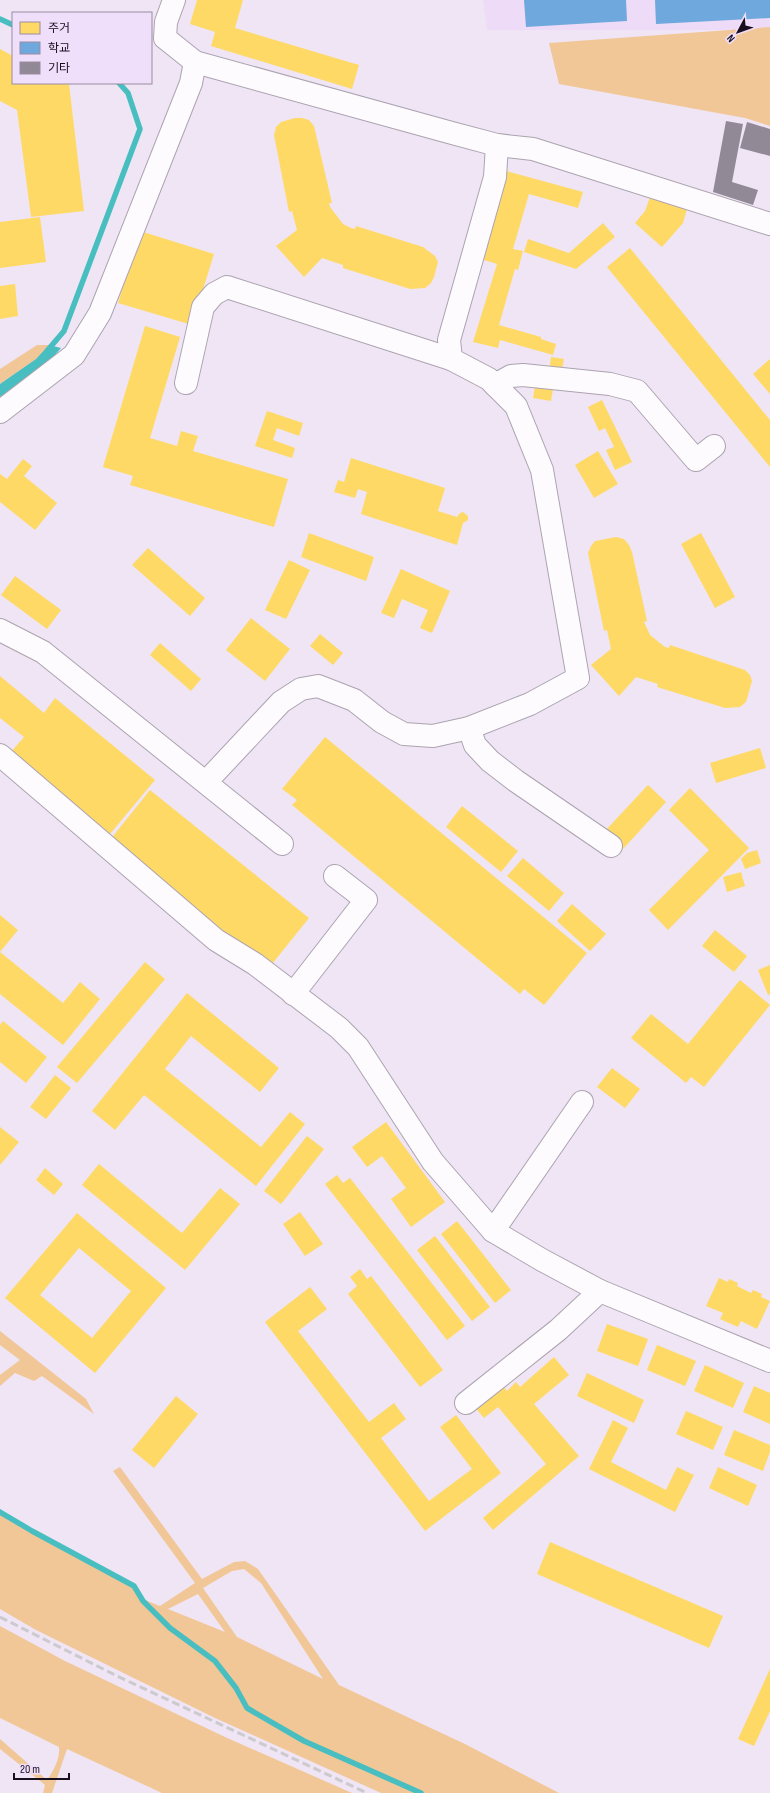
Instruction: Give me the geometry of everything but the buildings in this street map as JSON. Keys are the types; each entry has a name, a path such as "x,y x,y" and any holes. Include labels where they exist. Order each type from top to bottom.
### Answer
{"street":[{"path":"174,0 166,22 164,38 194,62 452,134 497,144 533,149 770,224"},
{"path":"0,412 74,355 100,313 191,83 194,62"},
{"path":"451,360 449,340 495,177 497,144"},
{"path":"186,383 203,307 214,294 227,287 451,360 489,379 516,406 542,470 578,678 530,704 469,728 433,736 404,734 382,722 354,700 318,686 301,689 281,702 206,782"},
{"path":"495,384 510,376 523,375 610,384 637,391 696,460 714,446"},
{"path":"0,630 43,652 282,844"},
{"path":"469,728 475,745 490,761 516,781 611,846"},
{"path":"0,755 216,940 255,964 339,1028 358,1047 433,1162 493,1231 542,1260 600,1291 770,1360"},
{"path":"293,994 366,900 335,876"},
{"path":"493,1231 582,1102"},
{"path":"466,1404 558,1330 600,1291"}],"shaded area":[{"path":"483,0 770,0 770,30 487,30"},
{"path":"770,27 770,126 745,118 559,84 549,43"},
{"path":"37,345 49,345 36,359 0,384 0,369"},
{"path":"0,1331 86,1399 94,1414 42,1376 34,1381 15,1373 0,1386 0,1375 20,1360 0,1345"},
{"path":"120,1467 202,1579 234,1562 245,1561 258,1569 339,1685 465,1744 559,1793 424,1793 305,1740 248,1707 237,1687 215,1660 171,1627 145,1600 160,1606 195,1583 113,1471","holes":["244,1569 261,1583 323,1679 237,1637 203,1588 232,1571","198,1594 225,1632 168,1609"]},
{"path":"0,1513 31,1532 133,1587 142,1601 169,1629 213,1662 235,1689 246,1709 304,1742 417,1793 381,1793 215,1718 36,1630 0,1609"},
{"path":"0,1626 65,1661 225,1737 352,1793 162,1793 67,1749 52,1793 43,1793 45,1785 0,1749 0,1739 47,1780 59,1756 59,1747 0,1718"}],"water":[{"path":"49,345 61,348 49,362 0,397 0,384 36,359"}],"waterway":[{"path":"0,19 12,25"},
{"path":"47,351 64,331 140,129 128,93 120,84"},
{"path":"0,1512 134,1586 143,1601 170,1628 215,1661 236,1688 247,1708 304,1741 421,1793"}],"railway":[{"path":"0,1617 117,1676 367,1793"}]}
